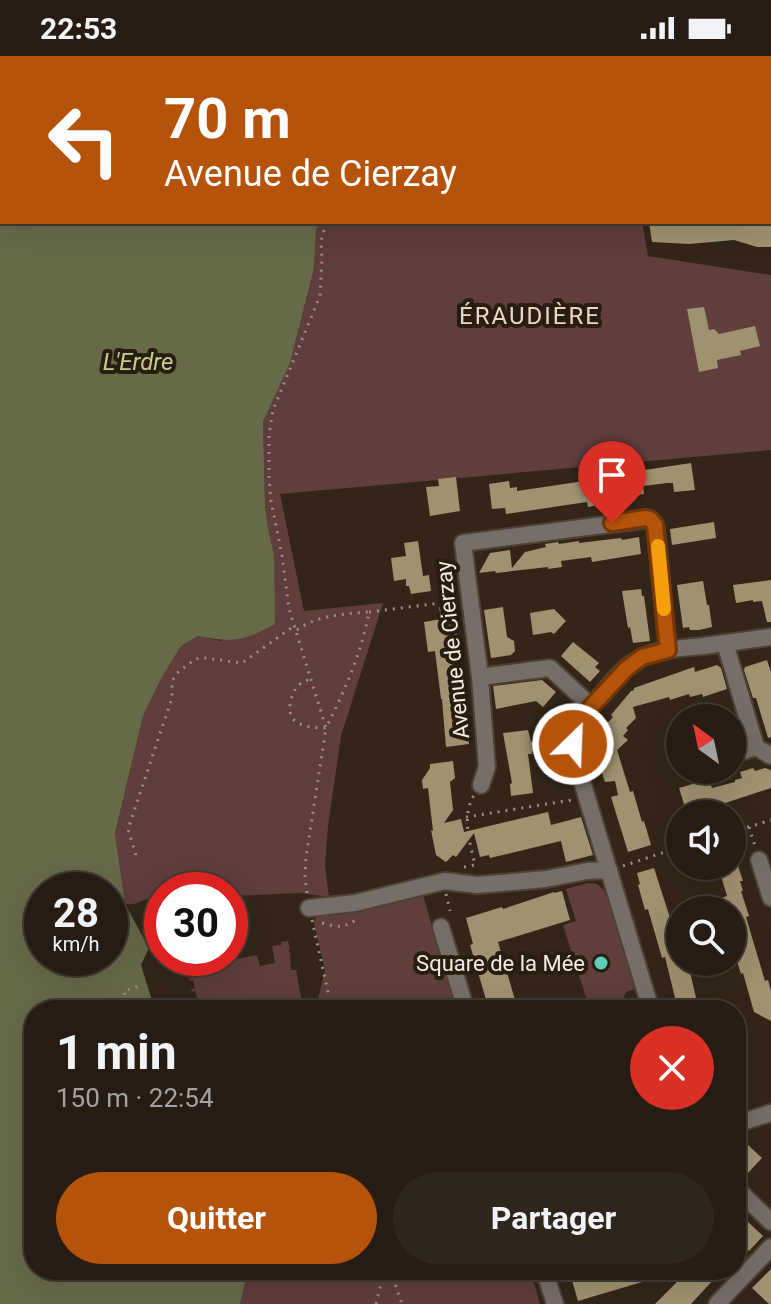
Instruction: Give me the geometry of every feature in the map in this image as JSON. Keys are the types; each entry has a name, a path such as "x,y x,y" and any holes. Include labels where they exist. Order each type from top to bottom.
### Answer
{"street":[{"name":"Avenue de Cierzay","path":"481,785 487,767 480,677 463,543 650,519 656,529 668,650"},
{"path":"648,1000 615,868 574,755 572,737 576,725 631,664 642,657 668,650 771,637"},
{"path":"725,643 736,704"},
{"path":"480,677 550,668 591,706"},
{"path":"746,728 764,752"},
{"path":"759,860 771,898"},
{"path":"309,908 355,903 445,881 477,885 546,879 615,868"},
{"path":"441,927 463,1000"},
{"path":"746,1121 771,1113"},
{"path":"746,1198 771,1222"},
{"path":"746,1273 771,1247"},
{"path":"547,1280 555,1304"},
{"path":"717,1304 740,1280"}],"path":[{"path":"326,728 295,628 271,501 269,435 273,410 320,296 321,241 327,224"},
{"path":"136,855 128,829 172,698 172,681 195,659 242,663 306,623 336,615 470,600"},
{"path":"330,1000 309,908 306,857 326,728 344,693 369,612"},
{"path":"310,679 296,688 291,699 291,717 295,722 313,728 326,728"},
{"path":"474,860 466,817 468,805 481,785"},
{"path":"466,817 580,799"},
{"path":"746,828 771,820"},
{"path":"749,827 759,860"},
{"path":"615,868 666,852"},
{"path":"127,1000 124,991 139,986"},
{"path":"376,1304 382,1280"},
{"path":"394,1280 402,1304"}],"shaded area":[{"path":"319,224 642,224 648,256 771,275 771,450 280,494 304,611 383,603 341,736 325,866 329,897 300,893 248,895 248,872 144,872 144,900 128,904 128,872 120,872 115,833 143,716 181,646 198,636 222,641 274,554 265,504 263,422 290,363 314,268"},
{"name":"Square de la Mée","path":"588,883 597,884 606,892 635,989 626,992 623,1000 587,1000 563,925 576,921 566,889"},
{"path":"423,895 453,1000 318,1000 325,971 314,922 318,913"},
{"path":"288,941 291,970 296,970 302,1000 193,1000 197,998 191,989 195,988 193,980 189,978 248,976 248,957 257,955 260,966 275,963 272,946 281,945 281,942"},
{"path":"246,1280 533,1280 540,1304 240,1304"}],"water":[{"name":"L'Erdre","path":"0,224 319,224 314,268 290,363 263,422 265,504 274,554 275,624 246,637 229,640 198,636 181,646 143,716 115,833 120,872 24,872 24,976 128,976 128,910 144,939 141,965 152,1000 24,1000 24,1280 246,1280 240,1304 0,1304"}],"building":[{"path":"649,224 771,224 771,247 757,247 734,240 689,244 652,242"},
{"path":"704,307 709,330 714,329 719,334 755,326 760,346 740,351 741,355 717,360 718,368 699,372 687,309"},
{"path":"691,463 695,490 674,492 673,483 667,483 643,486 644,494 613,498 588,507 587,502 506,514 505,508 492,509 489,484 509,481 510,488 517,487 517,491"},
{"path":"456,477 460,511 430,516 426,487 439,486 438,479"},
{"path":"714,522 716,538 672,545 670,529"},
{"path":"639,537 641,554 592,562 591,557 561,561 562,567 548,569 479,573 490,553 510,550 512,568 525,552 546,547 545,544"},
{"path":"418,541 423,576 429,575 431,591 411,594 406,579 394,581 391,558 406,556 404,543"},
{"path":"771,580 771,622 767,622 762,601 736,603 733,585"},
{"path":"703,581 712,627 699,630 683,628 677,585"},
{"path":"641,589 650,641 633,643 622,591"},
{"path":"453,605 458,623 459,648 443,650 466,670 462,674 469,744 446,747 435,651 428,652 424,622 441,619 439,607"},
{"path":"503,607 507,637 514,641 515,651 511,655 491,658 484,610"},
{"path":"554,609 566,621 554,634 533,635 530,613"},
{"path":"573,642 599,663 595,667 600,671 590,682 561,656"},
{"path":"767,660 771,672 771,737 768,738 744,670"},
{"path":"717,665 721,668 727,689 703,697 702,694 690,697 689,694 633,707 636,718 623,736 628,740 617,750 651,845 628,852 611,797 618,795 615,781 605,782 591,740 634,688 694,667 695,672"},
{"path":"542,680 556,692 543,707 536,701 496,709 493,686"},
{"path":"528,730 531,742 546,740 532,754 528,754 533,793 511,796 512,783 503,733"},
{"path":"453,761 455,778 450,782 453,810 444,823 461,819 464,832 548,812 551,825 581,817 593,855 566,862 561,841 490,858 489,855 480,857 474,833 456,857 453,855 446,862 436,855 428,788 423,789 422,780 430,764"},
{"path":"746,770 771,770 771,788 734,800 683,800 679,788 693,784 710,784 712,788 746,784"},
{"path":"654,868 666,905 666,961 665,957 662,958 648,909 645,910 637,873"},
{"path":"722,880 743,880 740,881 743,896 727,896"},
{"path":"562,891 570,920 498,942 515,1000 486,1000 470,945 473,944 466,918"},
{"path":"746,917 765,981 768,980 771,991 771,1021 754,1012 744,976"},
{"path":"670,976 691,976 697,1000 676,1000"},
{"path":"748,1145 762,1158 746,1175"},
{"path":"748,1222 763,1236 749,1251 746,1248"},
{"path":"771,1269 771,1304 769,1304 752,1288"},
{"path":"572,1280 642,1280 642,1282 578,1301"},
{"path":"679,1280 713,1280 691,1304 655,1304"}],"slow traffic":[{"path":"658,546 664,609"}],"place":[{"name":"Square de la Mée","path":"601,963"}],"district":[{"name":"ÉRAUDIÈRE","path":"530,316"}],"route":[{"path":"573,744 572,737 579,720 631,664 642,657 668,650 655,525 646,518 612,523"}]}
